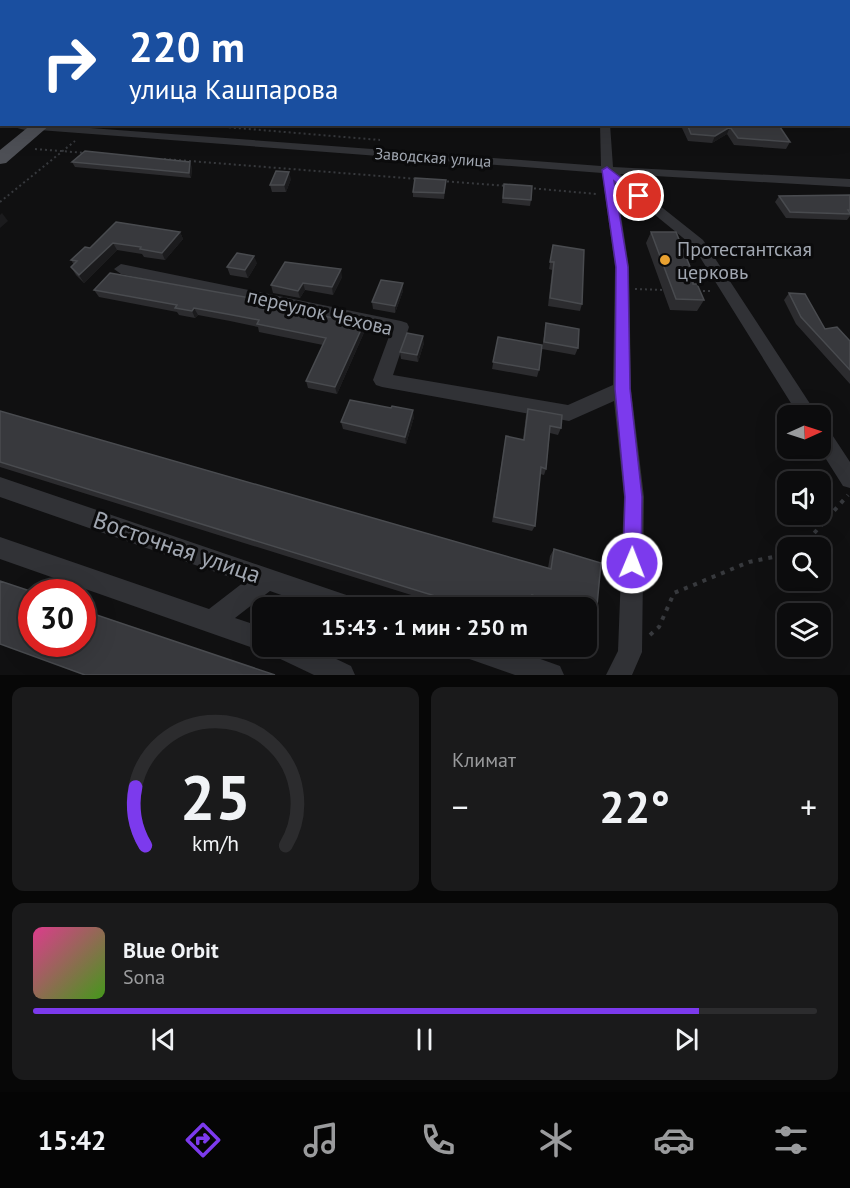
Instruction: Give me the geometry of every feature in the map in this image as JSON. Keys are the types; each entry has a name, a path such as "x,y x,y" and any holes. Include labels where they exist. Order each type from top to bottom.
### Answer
{"main road":[{"path":"0,159 41,126"}],"street":[{"name":"Заводская улица","path":"41,126 607,170 850,183"},
{"path":"605,126 607,170 622,267 622,389 634,497 630,652 619,675"},
{"path":"607,170 698,243 802,405"},
{"name":"переулок Чехова","path":"120,269 401,327 382,380 569,413 622,389"},
{"path":"831,450 850,479"},
{"name":"Восточная улица","path":"0,487 322,597"},
{"path":"0,548 252,635"},
{"path":"212,621 268,578"},
{"path":"304,657 342,675"},
{"path":"498,657 550,675"}],"path":[{"path":"0,202 87,131"},
{"path":"15,147 86,153"},
{"path":"158,159 420,180"},
{"path":"432,180 515,187"},
{"path":"527,188 611,195"},
{"path":"639,289 671,290"},
{"path":"692,291 713,291"},
{"path":"811,537 850,493"},
{"path":"630,652 659,627 674,593 749,562 777,556"}],"building":[{"path":"688,126 774,126 780,127 790,142 738,138 730,127 715,136 691,134"},
{"path":"85,151 190,162 189,173 72,162"},
{"path":"276,171 289,172 284,185 270,185"},
{"path":"415,178 446,180 444,193 413,192"},
{"path":"504,184 532,186 531,200 503,198"},
{"path":"850,195 850,210 848,210 850,214 790,212 779,196"},
{"path":"116,222 180,232 162,253 113,243 79,275 71,267 77,261 71,260 85,247 90,248"},
{"path":"651,232 676,232 693,274 693,284 697,284 704,300 676,299"},
{"path":"553,245 584,250 582,304 550,298 554,262 550,262"},
{"path":"237,253 254,256 245,270 227,267"},
{"path":"285,262 341,269 332,287 303,283 298,291 271,285"},
{"path":"110,273 290,305 288,310 365,321 335,387 306,381 326,338 257,324 259,320 194,308 192,311 175,308 177,305 94,290"},
{"path":"381,280 403,283 395,306 372,302"},
{"path":"789,293 805,294 825,329 837,327 850,341 850,370 801,317"},
{"path":"546,323 579,329 578,348 544,342"},
{"path":"407,333 423,336 417,355 400,352"},
{"path":"498,337 542,345 539,370 493,362"},
{"path":"350,400 413,410 405,437 341,422"},
{"path":"528,409 562,415 561,428 550,426 546,469 541,467 535,526 494,517 506,436 524,440"},
{"path":"0,411 551,569 554,549 601,563 597,605 597,597 538,597 532,595 532,597 438,597 0,462"},
{"path":"0,581 18,587 18,651 0,644"},
{"path":"96,615 275,675 85,675 36,657 96,657"}],"place":[{"name":"Протестантская церковь","path":"665,260"}],"route":[{"path":"632,563 634,497 622,389 622,267 607,170 639,196"}]}
